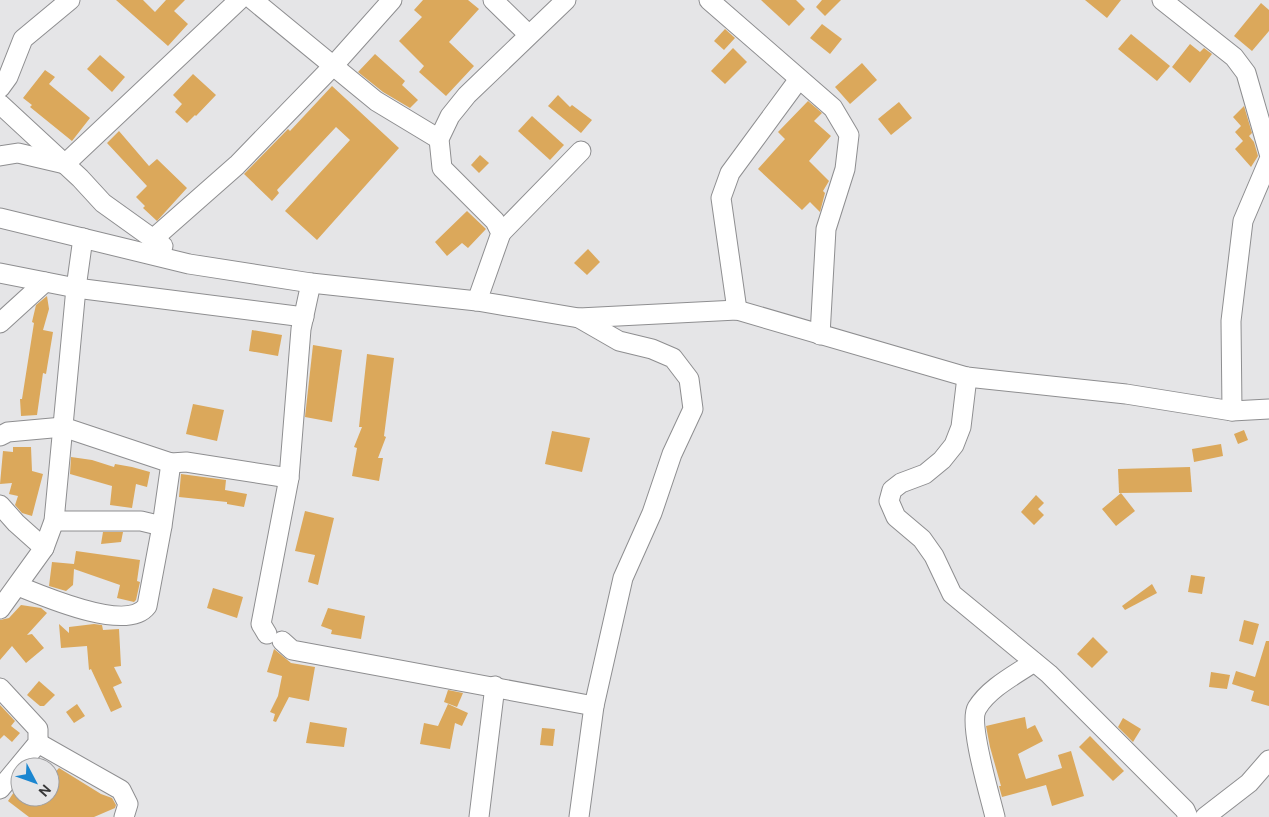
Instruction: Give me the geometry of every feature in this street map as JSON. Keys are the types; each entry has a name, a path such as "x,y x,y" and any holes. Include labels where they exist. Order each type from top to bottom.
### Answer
{"street":[{"path":"0,88 8,77 23,39 70,0"},
{"path":"65,164 238,0"},
{"path":"253,0 376,101 439,139"},
{"path":"154,239 237,165 334,65 392,0"},
{"path":"493,0 528,34"},
{"path":"501,232 495,221 442,168 439,139 450,116 466,96 513,53 528,34 566,0"},
{"path":"708,0 833,108 849,135 845,169 826,229 820,335"},
{"path":"1162,0 1234,57 1246,73 1269,153"},
{"path":"737,310 721,198 730,173 799,79"},
{"path":"0,104 65,164 103,203 189,264"},
{"path":"477,301 501,232 581,151"},
{"path":"0,156 18,153 65,164"},
{"path":"1232,411 1231,321 1243,221 1269,160"},
{"path":"0,218 189,264 311,283 477,301 579,318 737,310 967,377 1126,394 1232,411 1269,409"},
{"path":"0,609 44,548 54,521 76,288 84,238"},
{"path":"0,273 76,288 304,317"},
{"path":"0,323 45,282"},
{"path":"311,283 297,367 289,478 261,624 275,638 292,650 495,686 594,706"},
{"path":"579,318 619,341 652,349 673,358 688,379 693,409 672,454 652,513 623,578 594,706 579,817"},
{"path":"967,377 961,428 954,445 942,460 925,474 901,483 892,490 889,502 896,517 926,544 952,594 1049,674 1178,803 1188,817"},
{"path":"0,436 8,432 63,427 171,463 186,462 289,478"},
{"path":"18,586 68,605 106,615 138,614 147,606 162,526 171,463"},
{"path":"0,505 16,523 44,548"},
{"path":"54,521 141,521 162,526"},
{"path":"995,817 974,730 976,710 985,697 1034,662"},
{"path":"479,817 495,686"},
{"path":"0,688 38,729 38,743 0,789"},
{"path":"38,743 121,790 128,804 124,817"},
{"path":"1206,817 1249,783 1269,760"}],"building":[{"path":"116,0 143,0 155,12 166,0 185,0 174,11 188,24 168,46"},
{"path":"423,0 468,0 479,9 449,42 474,66 446,96 419,72 424,66 399,41 422,17 414,10"},
{"path":"761,0 796,0 805,9 789,26"},
{"path":"822,0 841,0 825,16 816,7"},
{"path":"1085,0 1121,0 1107,18"},
{"path":"1261,3 1269,10 1269,31 1252,51 1234,36"},
{"path":"822,24 842,39 830,54 810,38"},
{"path":"725,29 735,38 724,50 714,41"},
{"path":"1131,34 1170,66 1157,81 1118,49"},
{"path":"1190,44 1200,52 1204,48 1212,54 1190,83 1172,67"},
{"path":"733,48 747,62 725,84 711,71"},
{"path":"375,54 405,81 402,85 418,100 410,108 383,92 358,72"},
{"path":"100,55 125,77 112,92 87,69"},
{"path":"862,63 877,80 850,104 835,87"},
{"path":"45,70 55,77 49,84 90,118 72,141 30,107 32,105 23,98"},
{"path":"193,74 216,95 187,123 175,112 182,104 173,95"},
{"path":"332,86 399,148 317,240 285,211 350,140 336,127 277,190 279,193 272,201 244,174 288,129 290,131"},
{"path":"558,95 570,107 572,105 592,120 581,133 548,106"},
{"path":"808,101 822,113 814,121 831,136 809,161 829,181 823,191 825,193 820,212 810,202 802,210 758,169 785,139 778,132"},
{"path":"899,102 912,118 891,135 878,119"},
{"path":"1244,106 1252,133 1249,136 1254,142 1258,156 1251,167 1235,149 1243,141 1235,132 1241,126 1233,117"},
{"path":"532,116 564,145 550,160 518,131"},
{"path":"119,131 149,166 157,159 187,188 157,221 143,208 145,206 136,197 147,186 107,143"},
{"path":"480,155 489,163 479,173 471,165"},
{"path":"467,211 486,229 468,248 462,243 447,256 435,242"},
{"path":"588,249 600,262 587,275 574,263"},
{"path":"47,296 49,309 43,330 53,332 46,374 43,373 37,415 21,416 20,399 22,399 34,323 32,322 36,305"},
{"path":"252,330 282,335 278,356 249,351"},
{"path":"313,345 342,350 332,422 305,417"},
{"path":"367,354 394,358 384,436 386,437 378,458 383,458 379,481 352,476 357,448 354,447 362,427 359,427"},
{"path":"193,404 224,410 217,441 186,434"},
{"path":"1244,430 1248,440 1238,444 1234,434"},
{"path":"552,431 590,438 582,472 545,464"},
{"path":"1221,444 1223,456 1194,462 1192,449"},
{"path":"13,447 31,447 32,471 43,474 32,516 22,513 15,505 18,496 9,494 12,483 0,484 3,451 13,452"},
{"path":"71,457 92,460 114,467 115,464 150,472 147,487 136,484 132,508 110,505 112,486 70,474"},
{"path":"1190,467 1192,492 1119,493 1118,469"},
{"path":"181,474 226,480 225,490 247,494 244,507 227,504 227,502 179,497"},
{"path":"1121,493 1135,511 1116,526 1102,509"},
{"path":"1036,495 1044,503 1038,509 1044,515 1034,525 1021,512"},
{"path":"305,511 334,518 318,585 308,582 315,555 295,551"},
{"path":"103,532 123,532 121,542 101,544"},
{"path":"76,551 140,560 137,581 140,582 136,600 134,602 117,598 120,585 74,569 73,585 66,591 49,586 52,562 74,564"},
{"path":"1191,575 1205,577 1202,594 1188,592"},
{"path":"1152,584 1157,593 1125,610 1122,606"},
{"path":"213,588 243,597 237,618 207,608"},
{"path":"21,605 41,608 47,613 27,635 32,634 44,648 26,663 12,646 0,660 0,620 9,618"},
{"path":"328,608 365,616 361,639 331,634 332,630 321,626"},
{"path":"1244,620 1259,624 1253,645 1239,641"},
{"path":"59,624 69,633 69,627 94,624 102,625 103,630 119,629 121,666 114,667 122,683 113,687 122,707 111,712 91,669 89,670 87,646 61,648"},
{"path":"1093,637 1108,652 1092,668 1077,654"},
{"path":"1266,641 1269,641 1269,706 1251,701 1254,691 1232,684 1236,671 1255,677"},
{"path":"274,649 291,663 315,667 309,701 289,697 276,722 273,721 275,714 270,712 278,696 282,676 267,672"},
{"path":"1211,672 1230,675 1227,689 1209,687"},
{"path":"39,681 55,695 44,706 40,706 27,695"},
{"path":"448,690 463,693 457,707 444,702"},
{"path":"77,704 85,716 74,723 66,712"},
{"path":"448,704 468,713 462,726 455,723 450,749 420,744 424,723 438,726"},
{"path":"0,705 15,721 11,726 20,733 12,742 4,735 0,739"},
{"path":"1025,717 1027,729 1035,725 1043,741 1018,754 1026,779 1062,768 1058,755 1071,751 1084,796 1052,806 1046,785 1002,797 986,726"},
{"path":"1123,718 1141,729 1133,742 1118,727"},
{"path":"310,722 347,728 344,747 306,743"},
{"path":"542,728 555,729 553,746 540,745"},
{"path":"1090,736 1124,771 1113,781 1079,747"},
{"path":"60,769 101,794 112,798 116,805 115,808 94,817 29,817 16,807 60,807"}]}
